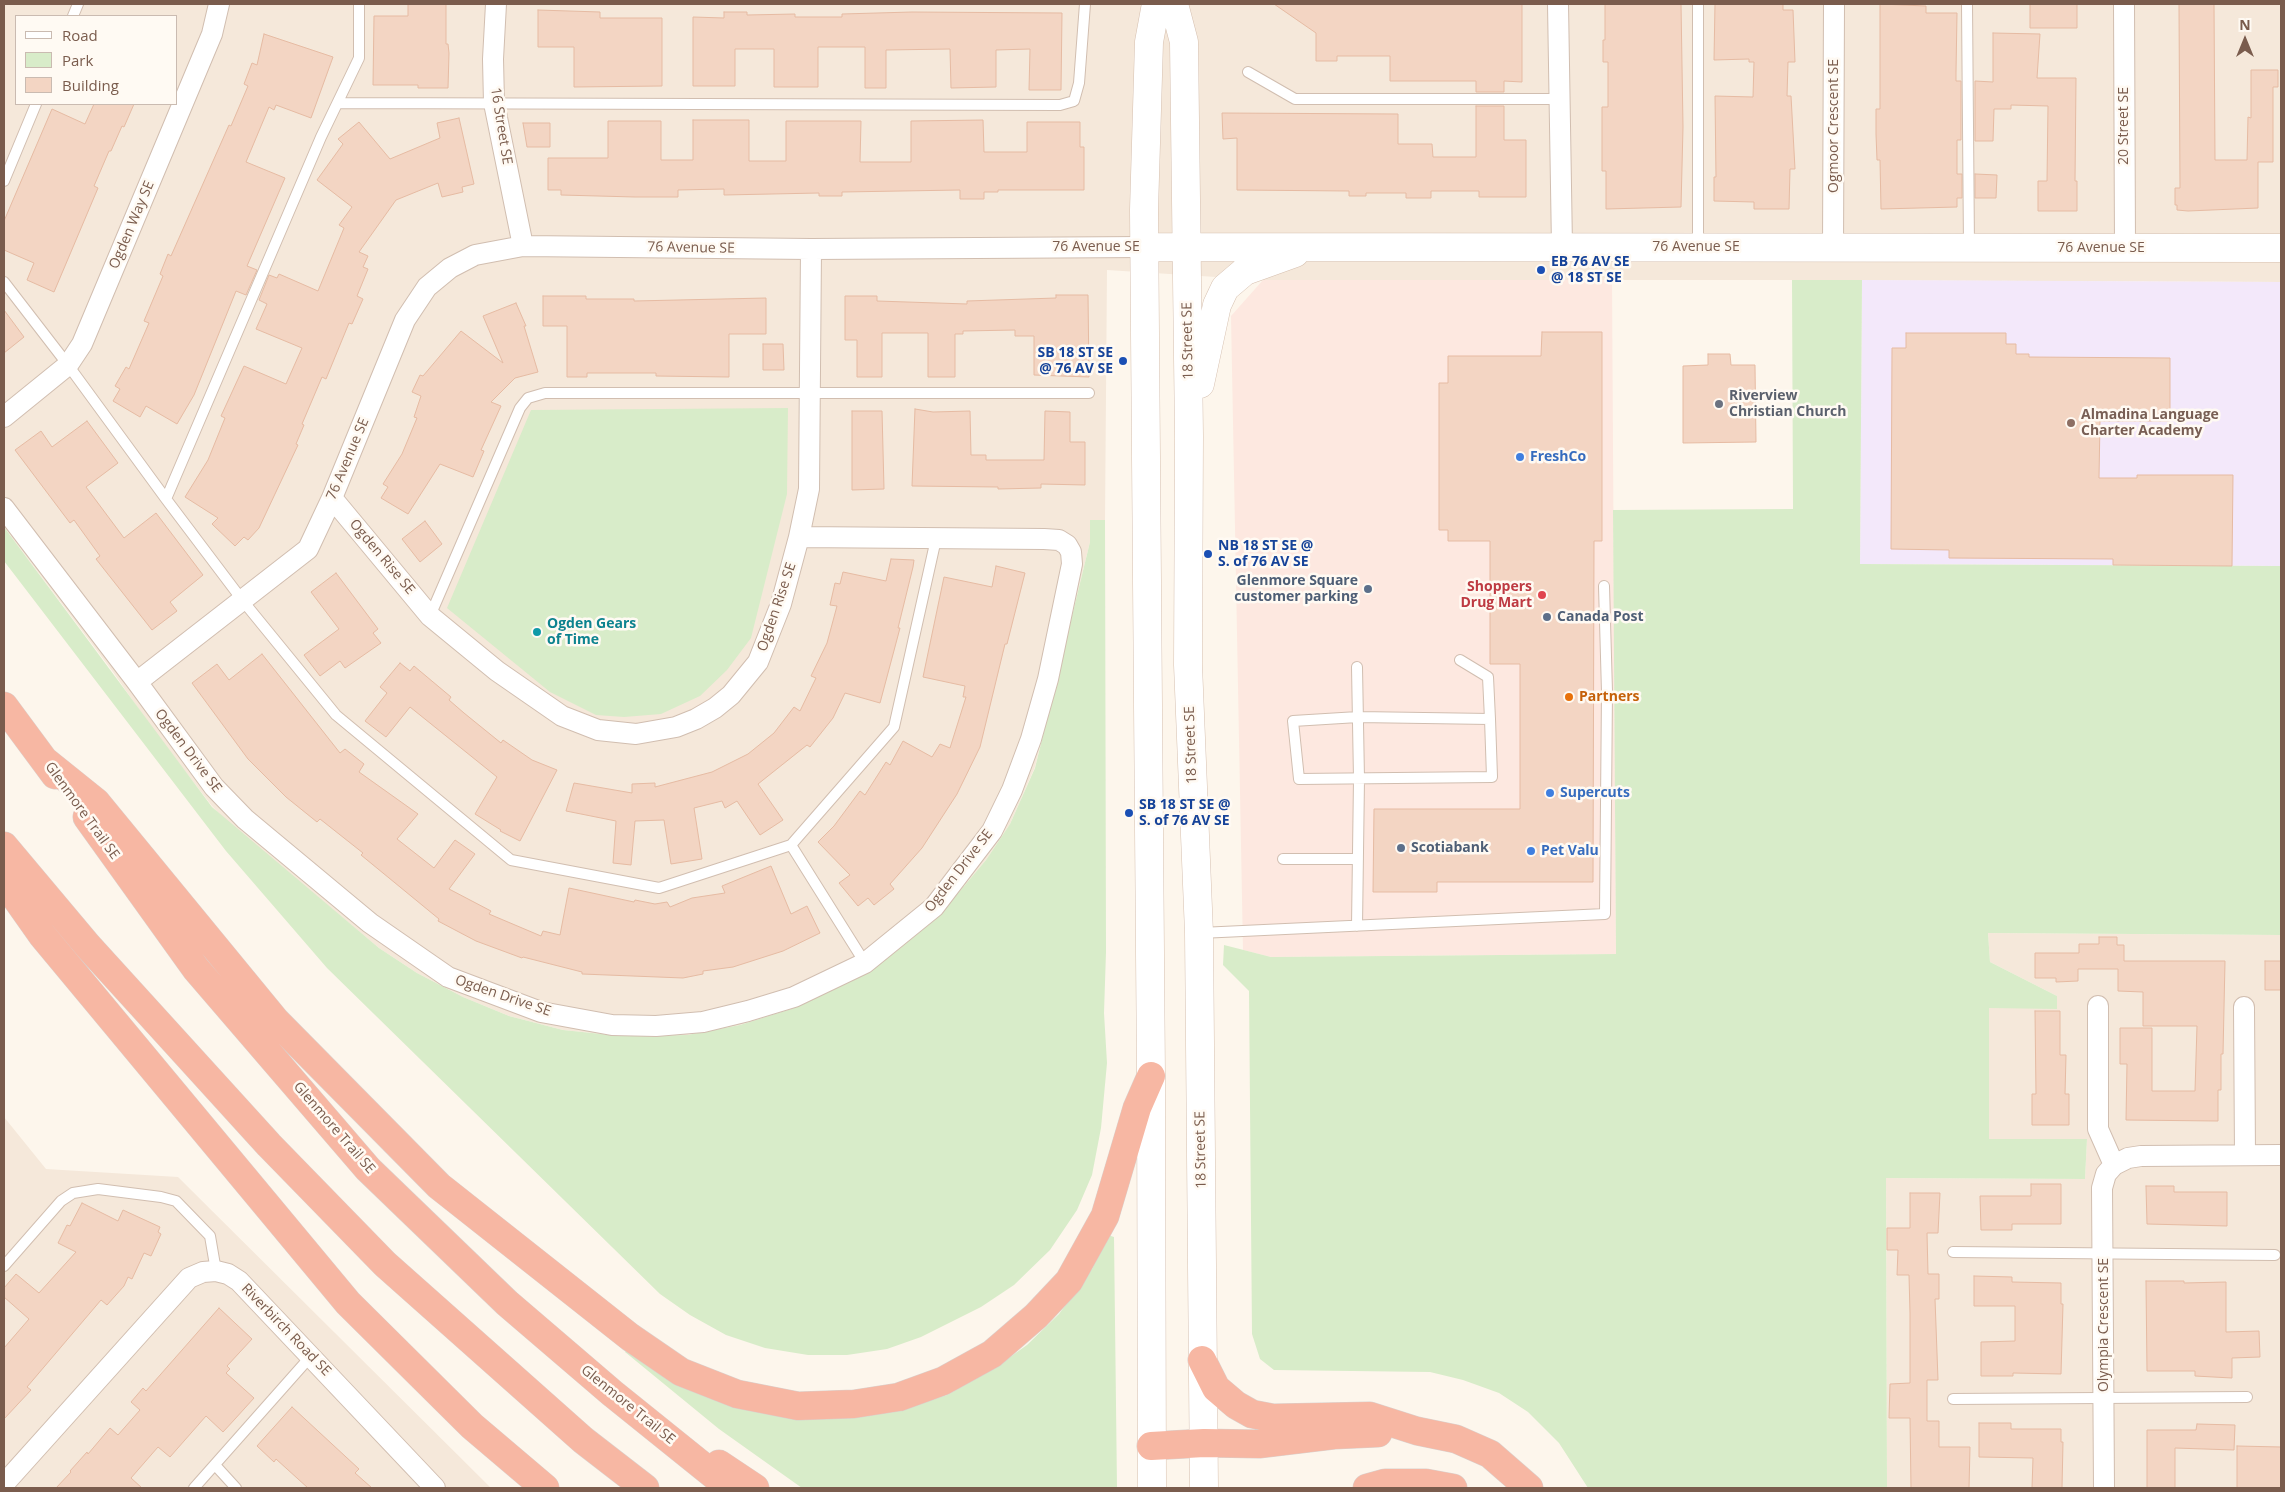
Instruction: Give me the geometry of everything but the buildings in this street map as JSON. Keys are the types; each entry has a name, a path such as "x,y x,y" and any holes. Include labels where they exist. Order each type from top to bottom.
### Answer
{"highway":[{"name":"Glenmore Trail SE","path":"4,706 196,969 368,1169 507,1303 612,1393 730,1488"},
{"path":"46,761 96,802 275,1020 439,1186 630,1337 681,1372 738,1394 798,1406 863,1403 899,1397 943,1381 992,1354 1036,1316 1069,1281 1104,1216 1137,1108 1151,1076"},
{"path":"4,846 88,946 269,1145 385,1264 583,1440 645,1488"},
{"path":"4,881 42,935 348,1303 472,1426 545,1488"},
{"path":"1202,1360 1216,1388 1236,1406 1252,1414 1273,1418 1370,1416 1417,1431 1456,1439 1490,1454 1528,1488"},
{"path":"612,1393 755,1488"},
{"path":"1152,1446 1204,1443 1259,1444 1334,1436 1417,1431"},
{"path":"1367,1488 1385,1483 1426,1483 1452,1488"}],"street":[{"name":"Ogden Way SE","path":"4,417 68,364 82,344 212,34 219,4"},
{"name":"16 Street SE","path":"496,4 493,60 494,103 523,246"},
{"path":"1152,1488 1151,1076 1146,740 1144,246 1149,42 1156,4"},
{"name":"18 Street SE","path":"1174,4 1184,42 1189,436 1188,673 1199,933 1204,1488"},
{"path":"1558,4 1562,247"},
{"name":"Ogmoor Crescent SE","path":"1833,248 1834,4"},
{"name":"20 Street SE","path":"2124,4 2125,248"},
{"name":"76 Avenue SE","path":"137,682 308,549 332,498 406,320 427,287 450,268 475,256 523,246 811,249 1144,246 2281,248"},
{"path":"1189,436 1212,325 1217,305 1226,288 1245,271 1313,246"},
{"name":"Ogden Rise SE","path":"332,498 430,616 497,671 562,716 598,730 636,734 656,732 690,722 715,708 746,679 758,662 781,604 799,537 809,489 811,249"},
{"name":"Ogden Drive SE","path":"4,508 137,682 214,787 245,819 370,923 402,947 448,977 541,1012 612,1025 656,1026 702,1022 757,1009 794,998 865,963 934,907 992,831 1012,790 1031,738 1048,679 1072,564 1071,552 1067,545 1059,540 1044,539 799,537"},
{"path":"2098,1006 2098,1129 2114,1165 2128,1158 2141,1156 2281,1155"},
{"path":"2244,1007 2245,1155"},
{"name":"Olympia Crescent SE","path":"2104,1488 2104,1254 2102,1188 2106,1174 2114,1165"},
{"path":"4,1484 189,1278 203,1272 216,1271"},
{"name":"Riverbirch Road SE","path":"216,1271 228,1274 239,1281 435,1488"}],"lane":[{"path":"166,499 321,137 359,58 359,4"},
{"path":"338,104 1060,105 1074,101 1079,84 1085,4"},
{"path":"1698,4 1698,246"},
{"path":"1967,4 1969,248"},
{"path":"1248,72 1295,99 1560,99"},
{"path":"4,181 36,105"},
{"path":"4,282 68,364 166,499 243,600 336,715 511,860 659,888 792,845 894,728 936,539"},
{"path":"430,616 520,408 528,398 545,393 1089,394"},
{"path":"1199,933 1605,914 1607,692 1604,586"},
{"path":"1460,660 1488,677 1490,719 1492,777 1299,779 1293,721 1358,717 1490,719"},
{"path":"1357,667 1359,779 1357,926"},
{"path":"792,845 865,963"},
{"path":"1283,859 1358,859"},
{"path":"4,1266 61,1201 73,1193 98,1189 162,1197 176,1201 210,1236 216,1271"},
{"path":"1952,1252 2275,1255"},
{"path":"194,1488 311,1356"},
{"path":"1953,1399 2247,1397"},
{"path":"214,1465 236,1488"}],"shaded area":[{"path":"4,4 2281,4 2281,282 1263,280 1107,270 1105,520 1090,520 1090,542 1035,767 1010,824 986,860 937,918 898,950 858,977 791,1009 740,1025 687,1035 621,1036 563,1030 509,1016 463,997 417,973 379,948 224,819 156,734 113,672 4,527"},
{"path":"1263,280 1612,280 1616,954 1271,957 1243,950 1231,316"},
{"name":"Almadina Language Charter Academy","path":"1862,280 2281,282 2281,566 1860,564"},
{"path":"1988,933 2281,935 2281,1488 1887,1488 1886,1178 2085,1179 2087,1139 1989,1139 1989,1007 2057,1008 2057,996 1990,962"},
{"path":"4,1117 46,1169 178,1177 491,1488 4,1488"}],"green space":[{"path":"1792,280 1862,280 1860,564 2281,566 2281,935 1988,933 1990,962 2057,996 2057,1009 1989,1008 1989,1139 2087,1139 2085,1179 1886,1178 1887,1488 1588,1488 1559,1443 1528,1412 1499,1393 1463,1380 1430,1372 1274,1370 1260,1359 1252,1334 1249,991 1223,965 1224,945 1271,957 1616,954 1613,510 1793,509"},
{"path":"788,408 787,494 751,638 727,670 700,696 661,714 624,717 596,715 550,692 447,608 531,410"},
{"path":"1090,520 1105,520 1106,952 1104,1013 1107,1063 1101,1128 1092,1175 1077,1210 1050,1250 1014,1285 981,1307 921,1337 887,1349 847,1355 808,1355 765,1348 726,1335 690,1315 660,1294 327,968 226,851 4,561 4,527 212,807 379,948 417,973 463,997 509,1016 563,1030 621,1036 687,1035 740,1025 791,1009 858,977 898,950 937,918 986,860 1010,824 1035,768 1090,542"},
{"path":"1108,1235 1114,1237 1117,1488 802,1488 719,1429 625,1352 628,1348 839,1418 894,1412 947,1395 996,1367 1027,1345 1059,1314 1092,1269"}],"place":[{"name":"EB 76 AV SE @ 18 ST SE","path":"1541,270"},
{"name":"SB 18 ST SE @ 76 AV SE","path":"1123,361"},
{"name":"Riverview Christian Church","path":"1719,404"},
{"name":"Almadina Language Charter Academy","path":"2071,423"},
{"name":"FreshCo","path":"1520,457"},
{"name":"NB 18 ST SE @ S. of 76 AV SE","path":"1208,554"},
{"name":"Glenmore Square customer parking","path":"1368,589"},
{"name":"Shoppers Drug Mart","path":"1542,595"},
{"name":"Canada Post","path":"1547,617"},
{"name":"Ogden Gears of Time","path":"537,632"},
{"name":"Partners","path":"1569,697"},
{"name":"Supercuts","path":"1550,793"},
{"name":"SB 18 ST SE @ S. of 76 AV SE","path":"1129,813"},
{"name":"Scotiabank","path":"1401,848"},
{"name":"Pet Valu","path":"1531,851"}]}
